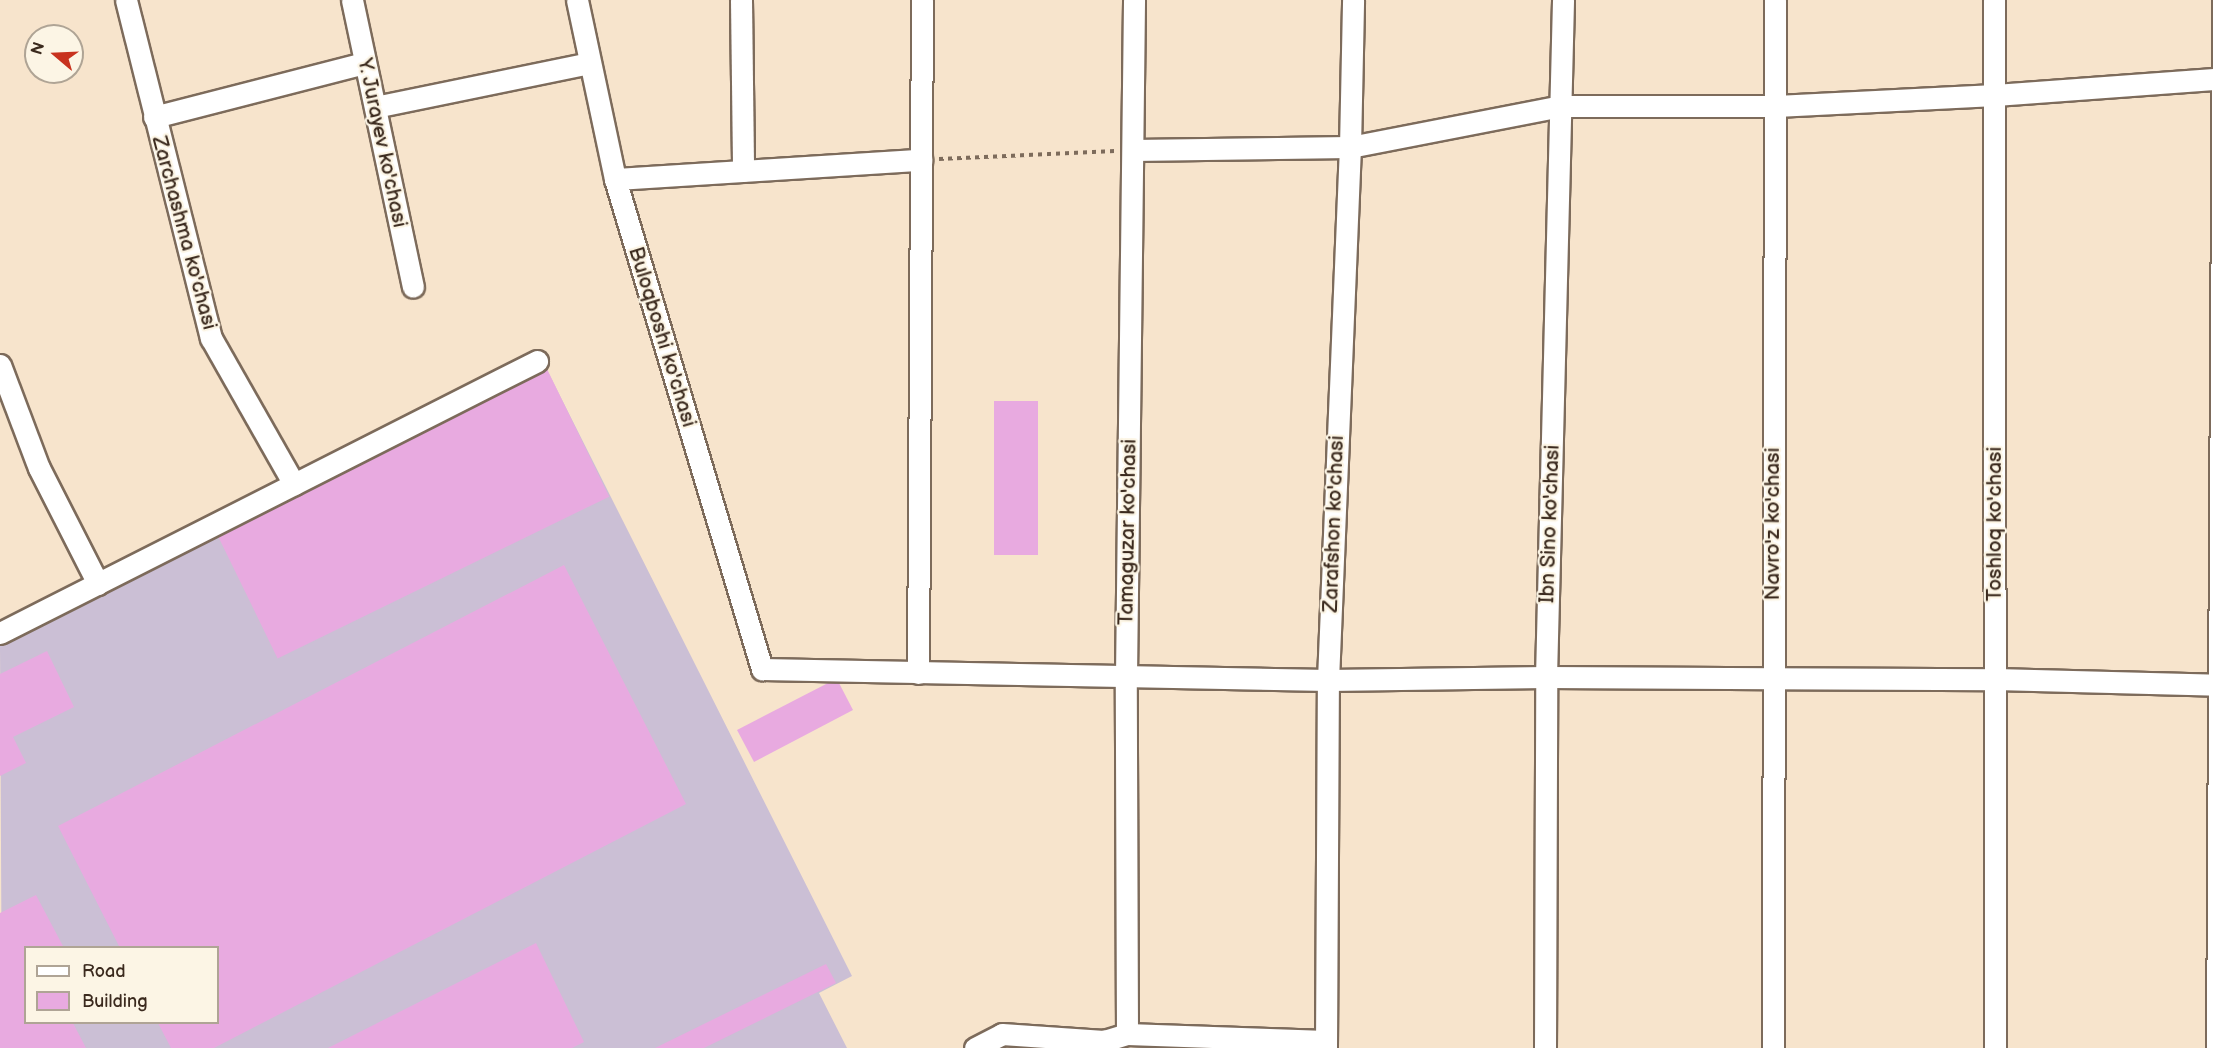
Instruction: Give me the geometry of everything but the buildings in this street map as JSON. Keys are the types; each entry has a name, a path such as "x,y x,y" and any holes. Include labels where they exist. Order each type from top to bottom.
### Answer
{"street":[{"name":"Zarchashma ko'chasi","path":"126,0 211,339 294,484"},
{"name":"Y. Jurayev ko'chasi","path":"352,0 413,287"},
{"name":"Buloqboshi ko'chasi","path":"577,0 615,179 762,669 918,673"},
{"path":"741,0 743,171"},
{"path":"922,0 918,673 1328,680 1545,677 1995,679 2223,685"},
{"name":"Tamaguzar ko'chasi","path":"1126,1034 1125,676 1134,0"},
{"name":"Zarafshon ko'chasi","path":"1326,1045 1328,680 1350,147 1353,0"},
{"name":"Ibn Sino ko'chasi","path":"1545,1048 1545,677 1563,0"},
{"name":"Navro'z ko'chasi","path":"1773,1048 1775,0"},
{"name":"Toshloq ko'chasi","path":"1994,0 1995,1048"},
{"path":"2217,1048 2223,685 2225,78 2223,0"},
{"path":"154,117 365,63"},
{"path":"375,107 590,63"},
{"path":"1133,150 1350,147 1561,106 1776,106 1995,95 2225,78"},
{"path":"615,179 921,160"},
{"path":"0,633 537,361"},
{"path":"0,365 39,468 98,584"},
{"path":"975,1048 1002,1034 1103,1045 1126,1034 1326,1045"}],"path":[{"path":"921,160 1133,150"}],"shaded area":[{"path":"546,368 852,976 819,993 847,1048 2,1048 0,646"}]}
